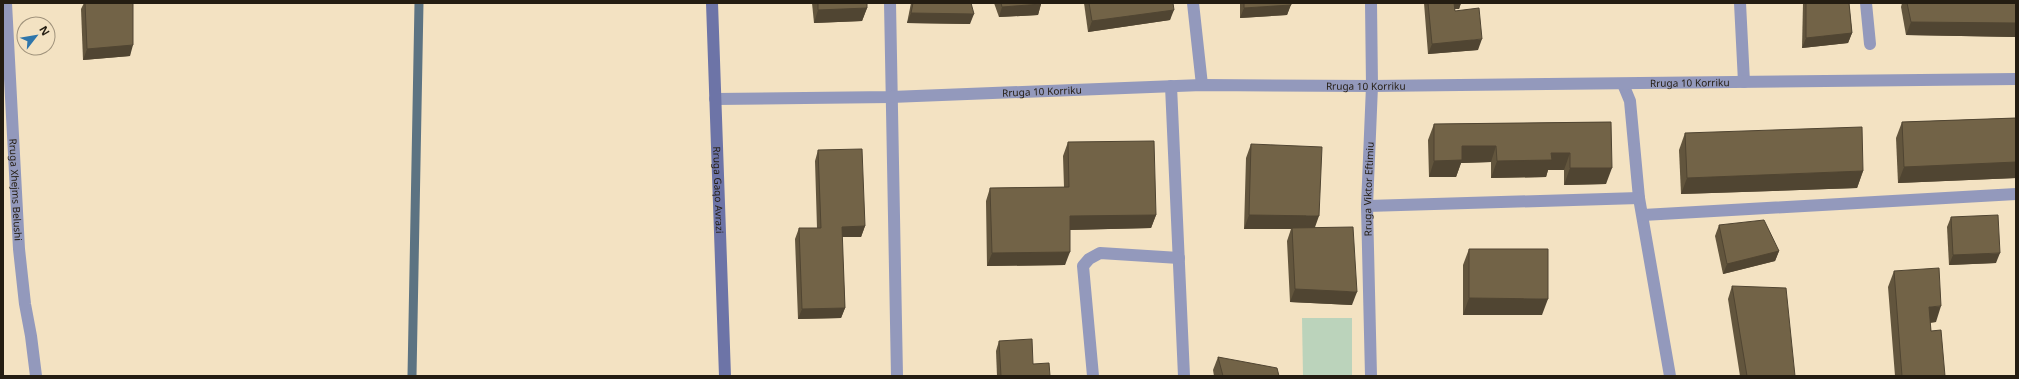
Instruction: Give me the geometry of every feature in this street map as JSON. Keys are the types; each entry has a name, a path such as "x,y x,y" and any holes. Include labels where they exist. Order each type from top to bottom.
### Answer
{"main road":[{"name":"Rruga Gaqo Avrazi","path":"712,3 725,376"}],"street":[{"name":"Rruga Xhejms Belushi","path":"6,3 19,250 25,304 36,376"},
{"path":"890,3 897,376"},
{"path":"1193,3 1202,85"},
{"name":"Rruga Viktor Eftimiu","path":"1371,3 1372,86 1367,206 1371,376"},
{"path":"1740,3 1744,82"},
{"path":"1866,3 1870,44"},
{"name":"Rruga 10 Korriku","path":"715,99 891,97 1202,85 1372,86 2016,79"},
{"path":"1623,84 1630,101 1639,198 1670,376"},
{"path":"1171,86 1184,376"},
{"path":"1642,215 2016,194"},
{"path":"1367,206 1639,198"},
{"path":"1093,376 1083,266 1089,259 1100,253 1178,258"}],"green space":[{"path":"1302,318 1352,318 1352,376 1303,376"}],"building":[{"path":"85,3 133,3 133,45 87,49"},
{"path":"818,3 867,3 867,8 818,10"},
{"path":"913,3 971,3 974,14 911,13"},
{"path":"1001,3 1041,3 1041,4 1002,7"},
{"path":"1089,3 1173,3 1174,10 1092,21"},
{"path":"1244,3 1291,3 1291,5 1244,8"},
{"path":"1428,3 1454,3 1455,11 1479,8 1482,39 1432,44"},
{"path":"1806,3 1849,3 1852,33 1806,38"},
{"path":"1907,3 2016,3 2016,23 1911,22"},
{"path":"2016,118 2016,162 1904,167 1902,122"},
{"path":"1611,122 1612,168 1570,168 1570,153 1551,153 1552,160 1497,161 1496,146 1462,146 1462,160 1434,161 1434,124"},
{"path":"1862,127 1863,171 1687,178 1685,133"},
{"path":"1154,141 1156,215 1070,216 1070,252 992,253 990,188 1069,187 1068,142"},
{"path":"1251,144 1322,147 1319,216 1249,215"},
{"path":"862,149 865,226 842,227 845,308 802,309 799,228 821,228 818,150"},
{"path":"1998,215 2000,253 1953,255 1951,217"},
{"path":"1764,220 1779,251 1727,264 1719,225"},
{"path":"1353,227 1357,292 1295,289 1292,228"},
{"path":"1469,249 1548,249 1548,299 1469,298"},
{"path":"1939,268 1941,306 1929,307 1931,331 1941,330 1945,376 1902,376 1894,271"},
{"path":"1732,286 1786,288 1795,376 1747,376"},
{"path":"1032,339 1033,364 1049,363 1050,376 1001,376 999,341"},
{"path":"1218,357 1277,368 1279,376 1223,376"}],"waterway":[{"path":"412,376 419,3"}]}
